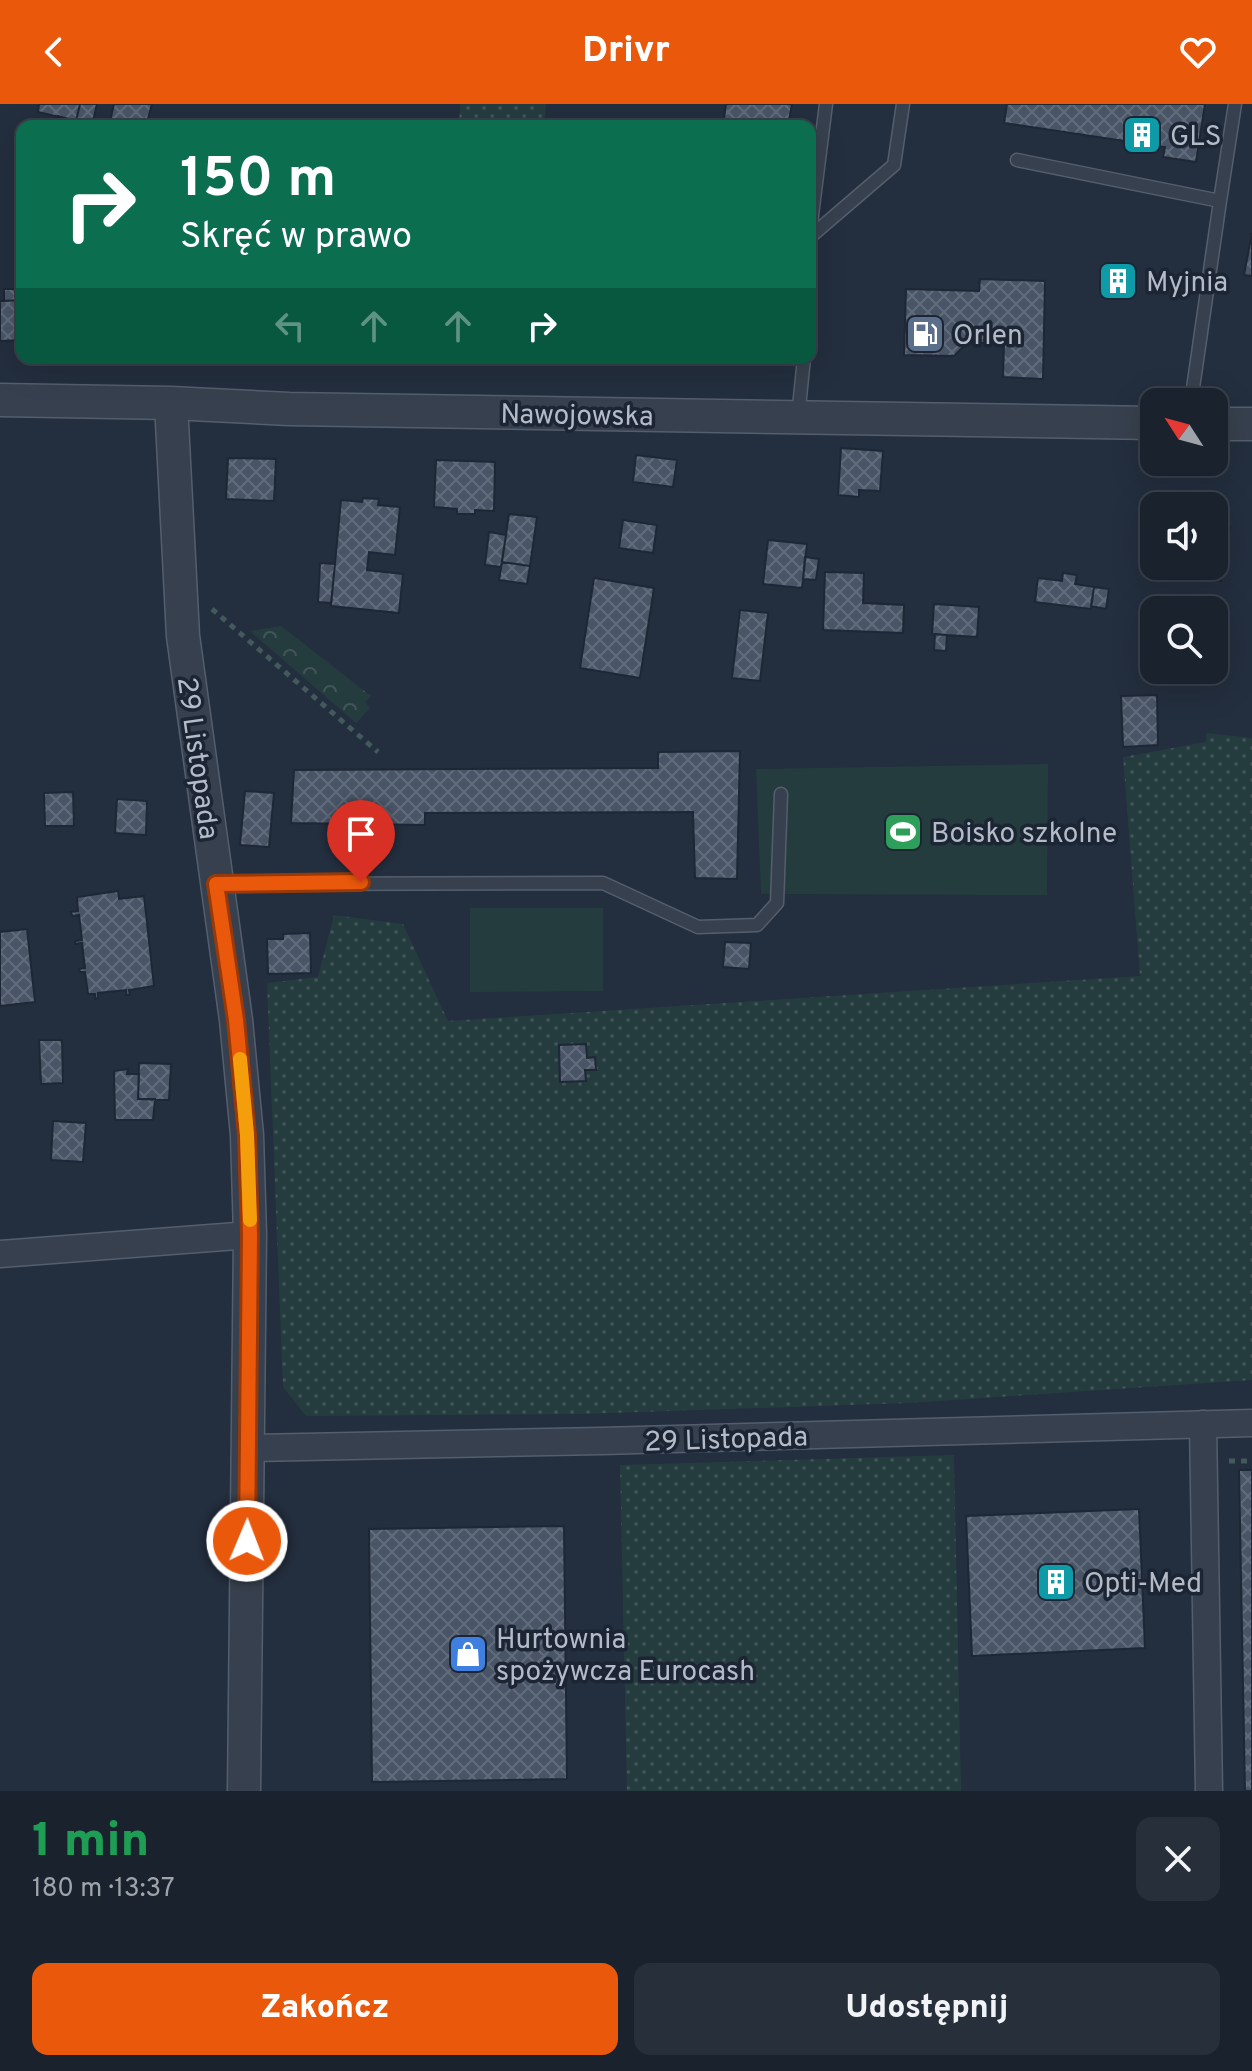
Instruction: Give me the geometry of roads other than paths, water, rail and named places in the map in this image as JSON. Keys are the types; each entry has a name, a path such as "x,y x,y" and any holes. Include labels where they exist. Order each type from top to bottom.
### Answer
{"street":[{"name":"Nawojowska","path":"0,400 261,408 1140,423"},
{"name":"29 Listopada","path":"171,403 183,636 243,1088 250,1235 244,1791"},
{"path":"1228,424 1252,424"},
{"path":"0,1254 250,1235"},
{"name":"29 Listopada","path":"249,1448 1252,1423"},
{"path":"1203,1424 1209,1791"}],"lane":[{"path":"816,185 826,104"},
{"path":"816,229 894,165 903,104"},
{"path":"1193,388 1235,104"},
{"path":"1017,160 1220,201"},
{"path":"798,417 803,364"},
{"path":"216,884 603,883 698,927 757,925 777,903 781,794"}],"place":[{"name":"GLS","path":"1142,135"},
{"name":"Myjnia","path":"1118,281"},
{"name":"Orlen","path":"925,334"},
{"name":"Boisko szkolne","path":"903,832"},
{"name":"Opti-Med","path":"1056,1582"},
{"name":"Hurtownia spożywcza Eurocash","path":"468,1654"}]}
